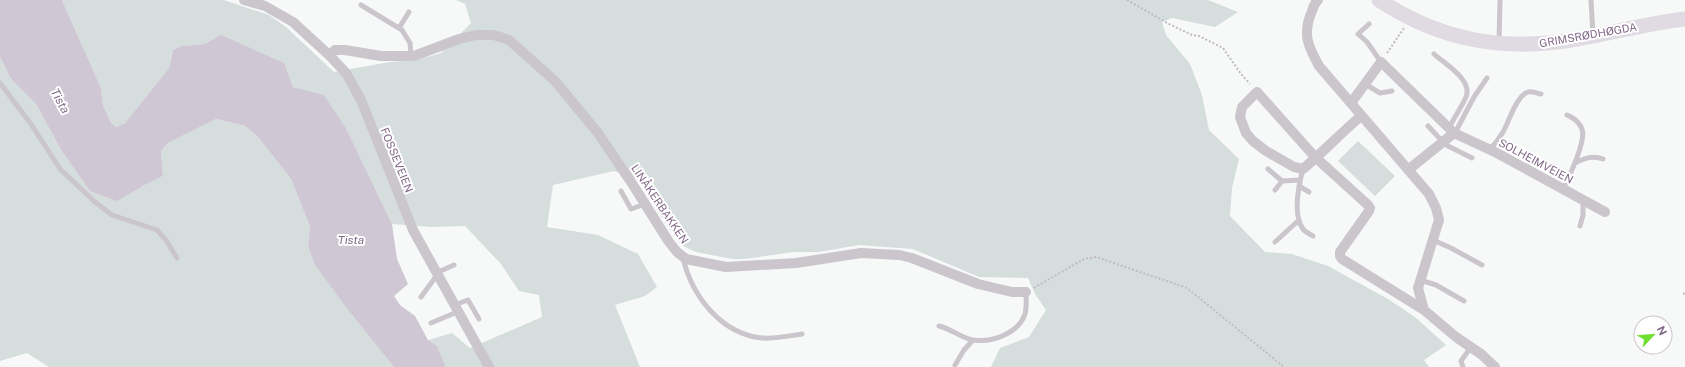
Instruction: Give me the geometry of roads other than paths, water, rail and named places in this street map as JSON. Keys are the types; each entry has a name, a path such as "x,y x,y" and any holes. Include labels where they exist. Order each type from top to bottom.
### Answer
{"main road":[{"name":"GRIMSRØDHØGDA","path":"1387,2 1428,27 1456,36 1499,44 1530,45 1594,36 1670,20 1685,19"}],"street":[{"name":"FOSSEVEIEN","path":"244,0 264,6 293,22 346,73 360,100 413,230 489,367"},
{"path":"1318,0 1308,19 1306,33 1309,46 1319,66 1429,194 1436,208 1439,220 1420,280 1419,295 1424,310"},
{"name":"LINÅKERBAKKEN","path":"329,55 335,50 345,50 381,56 411,56 435,49 459,39 476,35 494,35 509,40 555,81 598,133 669,242 677,252 686,258 726,266 796,263 861,253 899,255 978,284 1012,292 1026,292"},
{"path":"1351,103 1381,62"},
{"name":"SOLHEIMVEIEN","path":"1381,62 1453,131 1605,212"},
{"path":"1361,116 1315,157 1303,169 1294,166 1266,151 1253,141 1246,133 1240,117 1242,107 1257,92 1315,157 1370,208 1340,252 1342,259 1424,310 1456,337 1493,363 1495,367"},
{"path":"1408,170 1442,143 1453,131"}],"lane":[{"path":"1499,44 1500,0"},
{"path":"1591,0 1594,36"},
{"path":"361,5 399,28 410,43 411,56"},
{"path":"399,28 409,12"},
{"path":"1369,24 1358,34 1367,42 1381,62"},
{"path":"1434,54 1463,80 1467,89 1466,97 1453,131"},
{"path":"1453,131 1487,78"},
{"path":"0,83 31,124 60,169 99,206 112,215 157,230 166,240 177,258"},
{"path":"1365,84 1380,93 1392,91"},
{"path":"1489,150 1504,131 1517,103 1527,92 1541,94"},
{"path":"1563,190 1575,163 1584,137 1579,123 1574,118 1567,115"},
{"path":"1428,126 1442,143 1472,158"},
{"path":"1575,163 1586,157 1598,157 1603,159"},
{"path":"1268,169 1282,180 1299,183 1309,192"},
{"path":"1303,169 1299,183 1297,202 1303,229 1313,236"},
{"path":"1275,190 1282,180"},
{"path":"621,191 631,209 645,204"},
{"path":"1580,226 1583,215 1583,200"},
{"path":"1275,242 1300,220"},
{"path":"1432,240 1451,248 1482,265"},
{"path":"682,255 686,271 699,295 715,316 730,327 744,334 762,338 802,334"},
{"path":"421,297 437,274 454,265"},
{"path":"1420,280 1436,285 1464,302"},
{"path":"939,326 948,328 960,336 973,340 984,341 999,338 1014,329 1022,321 1025,313 1026,292"},
{"path":"431,323 456,309 468,300 479,319"},
{"path":"955,364 973,340"},
{"path":"1463,367 1460,361 1471,347"}],"water":[{"name":"Tista","path":"0,0 62,0 101,88 103,105 111,123 116,127 125,123 169,68 173,50 181,46 205,44 221,35 284,63 293,87 324,95 346,128 392,224 397,259 408,284 394,296 400,305 415,316 428,340 437,346 446,367 394,367 346,307 315,265 308,246 310,227 291,179 258,137 245,126 216,119 168,143 161,151 163,176 117,201 90,191 60,148 36,104 11,79 0,57"}]}
